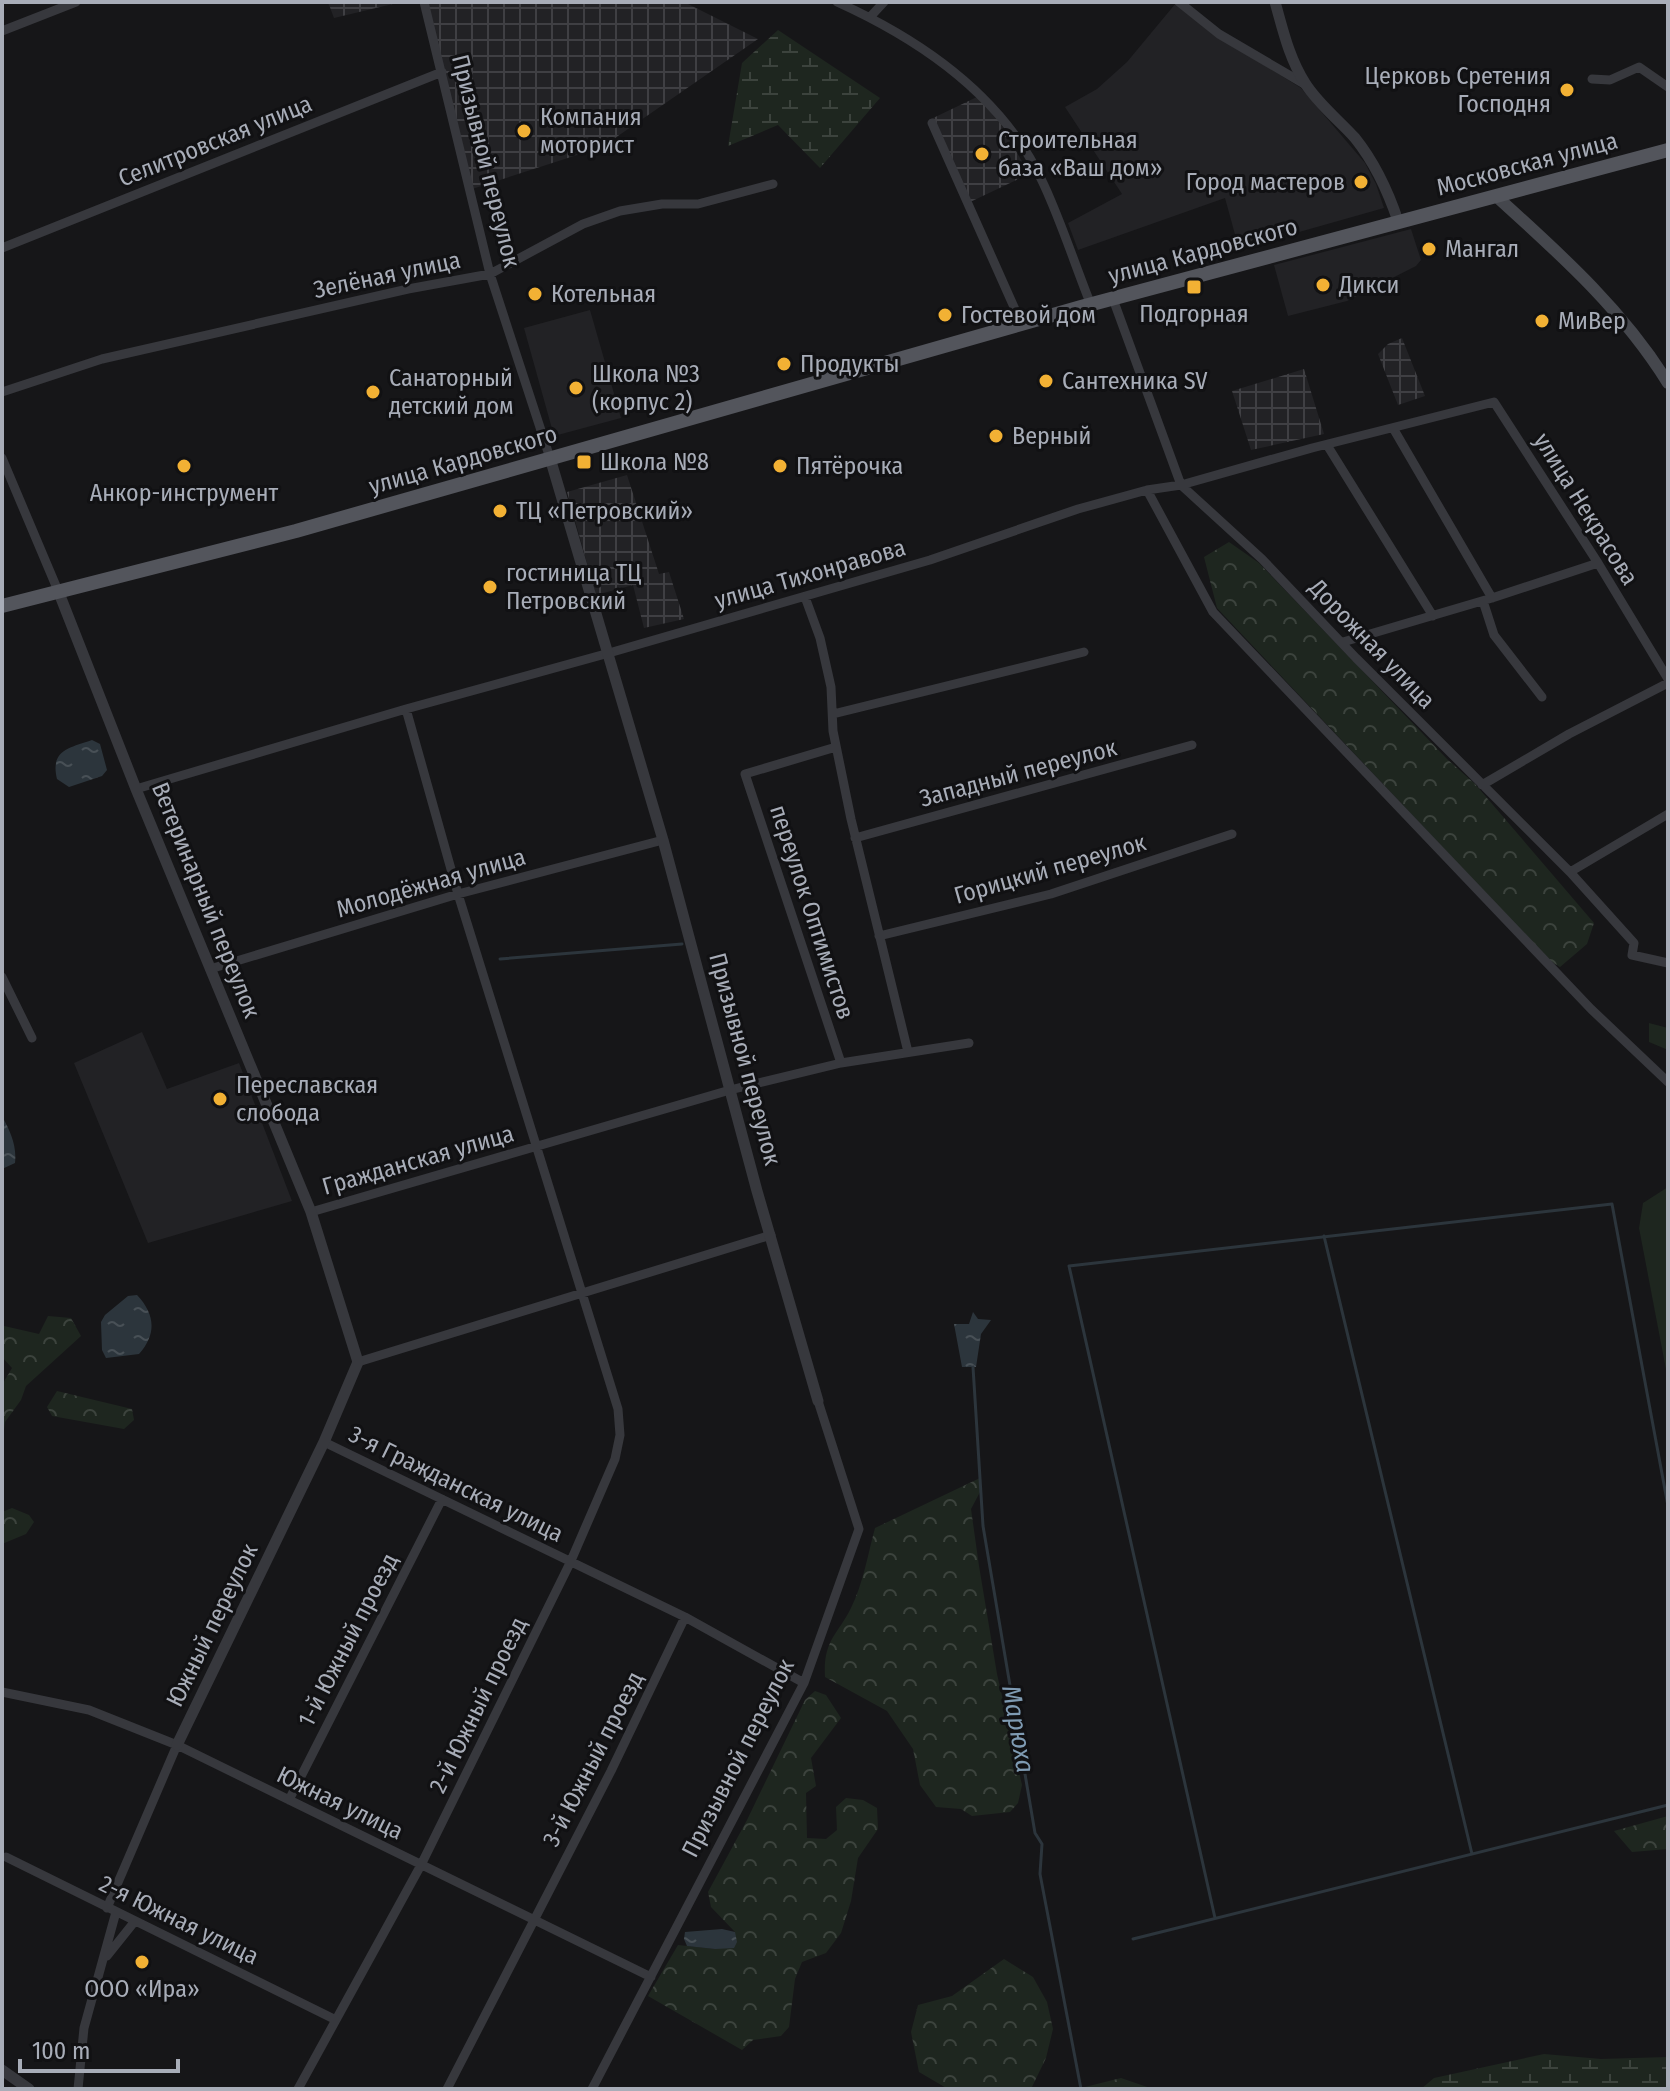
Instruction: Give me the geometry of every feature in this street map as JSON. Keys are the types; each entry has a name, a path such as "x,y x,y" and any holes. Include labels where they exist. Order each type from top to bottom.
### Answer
{"main road":[{"name":"Московская улица","path":"1398,221 1668,150"},
{"path":"1496,196 1605,298 1632,330 1668,383"},
{"name":"улица Кардовского","path":"2,606 296,531 1398,221"}],"street":[{"path":"2,31 76,2"},
{"name":"Призывной переулок","path":"424,2 490,274 609,653 818,1401 859,1529 804,1683 592,2089"},
{"path":"837,2 871,16 918,45 965,81 1000,117 1044,184 1091,305"},
{"path":"871,16 884,2"},
{"path":"1179,2 1219,34 1306,85"},
{"path":"1275,2 1289,53 1306,85 1357,140 1373,163 1398,221"},
{"path":"1592,79 1610,80 1639,67 1668,87"},
{"name":"Селитровская улица","path":"2,248 442,72"},
{"path":"932,123 1022,325"},
{"name":"Зелёная улица","path":"2,392 102,359 408,289 490,274 583,224 620,211 662,204 698,204 773,184"},
{"name":"Дорожная улица","path":"1113,299 1181,485 1262,559 1570,872 1634,943 1632,955 1668,963"},
{"name":"улица Тихонравова","path":"136,789 930,560 1078,509 1147,490 1181,485 1494,402"},
{"name":"улица Некрасова","path":"1494,402 1598,563 1668,681"},
{"path":"1393,428 1487,600 1494,635 1542,697"},
{"path":"1327,445 1433,616"},
{"name":"Ветеринарный переулок","path":"2,458 311,1212 358,1362"},
{"path":"1147,490 1213,612 1591,1009 1668,1082"},
{"path":"1343,642 1487,600 1598,563"},
{"path":"805,597 829,675 836,747 855,838 908,1052"},
{"path":"833,714 1084,652"},
{"path":"1482,785 1668,681"},
{"path":"406,709 458,894 537,1146"},
{"name":"Западный переулок","path":"855,838 1192,745"},
{"name":"переулок Оптимистов","path":"836,747 745,774 841,1063"},
{"path":"1570,872 1668,814"},
{"name":"Горицкий переулок","path":"879,936 1051,894 1232,834"},
{"name":"Молодёжная улица","path":"210,969 458,894 663,840"},
{"path":"2,977 32,1038"},
{"name":"Гражданская улица","path":"311,1212 730,1090 841,1063 969,1043"},
{"name":"Гражданская улица","path":"537,1146 618,1409"},
{"path":"358,1362 771,1235"},
{"name":"Южный переулок","path":"78,2089 84,2028 103,1961 112,1910 177,1745 324,1442 358,1362"},
{"name":"3-я Гражданская улица","path":"570,1563 615,1459 620,1435 618,1409"},
{"name":"3-я Гражданская улица","path":"324,1442 685,1617 804,1683"},
{"name":"1-й Южный проезд","path":"289,1800 442,1499"},
{"name":"2-й Южный проезд","path":"298,2089 421,1865 570,1563"},
{"name":"3-й Южный проезд","path":"447,2089 611,1771 685,1617"},
{"name":"Южная улица","path":"2,1692 89,1710 177,1745 651,1977"},
{"name":"2-я Южная улица","path":"6,1857 334,2019"},
{"path":"103,1961 135,1921"},
{"path":"2,2070 29,2089"}],"shaded area":[{"path":"328,2 401,2 334,18"},
{"path":"424,2 684,2 758,39 602,147 472,189"},
{"path":"1176,3 1204,27 1301,88 1365,163 1384,208 1239,249 1225,198 1078,250 1068,223 1122,194 1065,107 1097,89 1127,62"},
{"name":"Строительная база «Ваш дом»","path":"979,96 992,108 1029,174 968,203 929,120"},
{"path":"1411,229 1421,260 1416,266 1347,301 1288,316 1274,265"},
{"name":"Школа №3 (корпус 2)","path":"590,310 621,418 554,436 524,328"},
{"path":"1402,338 1425,396 1398,405 1378,354 1388,344"},
{"path":"1304,369 1324,434 1251,450 1232,391"},
{"path":"627,475 659,574 669,572 684,619 644,628 633,585 596,595 567,492"},
{"path":"142,1032 167,1089 239,1063 292,1201 148,1243 74,1063"}],"green space":[{"path":"778,30 880,98 820,168 778,125 728,146 742,63"},
{"path":"1229,542 1259,563 1447,759 1475,784 1594,923 1587,944 1560,967 1550,961 1217,608 1204,557"},
{"path":"1649,1023 1668,1028 1668,1050 1649,1042"},
{"path":"1668,1187 1668,1380 1639,1228 1643,1203"},
{"path":"48,1316 71,1318 81,1336 26,1386 21,1400 5,1422 2,1445 2,1385 12,1368 2,1357 4,1326 39,1334"},
{"path":"57,1391 132,1409 134,1420 124,1429 52,1416 47,1407"},
{"path":"980,1478 980,1492 971,1509 997,1674 1022,1785 1018,1803 1010,1812 972,1816 961,1809 936,1807 920,1785 913,1749 887,1711 825,1677 825,1665 832,1639 859,1589 875,1528"},
{"path":"12,1508 29,1515 34,1522 26,1534 2,1544 2,1512"},
{"path":"815,1691 826,1695 841,1718 811,1758 816,1786 806,1793 807,1838 826,1839 837,1830 836,1807 846,1798 863,1800 877,1808 878,1829 858,1858 851,1901 841,1933 826,1953 802,1962 795,1979 789,2027 781,2036 753,2040 742,2050 648,1996 678,1945 715,1949 735,1932 711,1907 708,1892 805,1700"},
{"path":"1668,1816 1668,1849 1632,1852 1614,1831"},
{"path":"1004,1959 1033,1977 1047,2002 1053,2029 1046,2058 1031,2089 948,2089 919,2072 911,2032 918,2005 952,1996"},
{"path":"1544,2054 1601,2059 1668,2057 1668,2089 1421,2089 1434,2078"},
{"path":"1121,2078 1153,2089 1083,2089 1085,2087"}],"water":[{"path":"92,740 100,744 107,770 102,776 69,787 57,779 56,762 59,756 69,748"},
{"path":"2,1116 12,1138 15,1163 2,1169"},
{"path":"137,1295 147,1309 152,1324 149,1339 139,1354 106,1358 102,1350 101,1322 128,1296"},
{"path":"973,1312 978,1319 991,1320 981,1334 976,1367 962,1367 954,1324 969,1324"},
{"path":"722,1929 735,1932 737,1942 734,1948 687,1946 684,1939 685,1932"}],"waterway":[{"path":"500,959 682,944"},
{"path":"1215,1918 1069,1266 1612,1204 1668,1506"},
{"path":"1324,1236 1472,1854"},
{"name":"Марюха","path":"973,1367 983,1526 1035,1833 1042,1844 1040,1874 1081,2089"},
{"path":"1133,1939 1668,1805"}],"place":[{"name":"Церковь Сретения Господня","path":"1567,90"},
{"name":"Компания моторист","path":"524,131"},
{"name":"Строительная база «Ваш дом»","path":"982,154"},
{"name":"Город мастеров","path":"1361,182"},
{"name":"Мангал","path":"1429,249"},
{"name":"Дикси","path":"1323,285"},
{"name":"Подгорная","path":"1194,287"},
{"name":"Котельная","path":"535,294"},
{"name":"Гостевой дом","path":"945,315"},
{"name":"МиВер","path":"1542,321"},
{"name":"Продукты","path":"784,364"},
{"name":"Сантехника SV","path":"1046,381"},
{"name":"Школа №3 (корпус 2)","path":"576,388"},
{"name":"Санаторный детский дом","path":"373,392"},
{"name":"Верный","path":"996,436"},
{"name":"Школа №8","path":"584,462"},
{"name":"Анкор-инструмент","path":"184,466"},
{"name":"Пятёрочка","path":"780,466"},
{"name":"ТЦ «Петровский»","path":"500,511"},
{"name":"гостиница ТЦ Петровский","path":"490,587"},
{"name":"Переславская слобода","path":"220,1099"},
{"name":"ООО «Ира»","path":"142,1962"}]}
